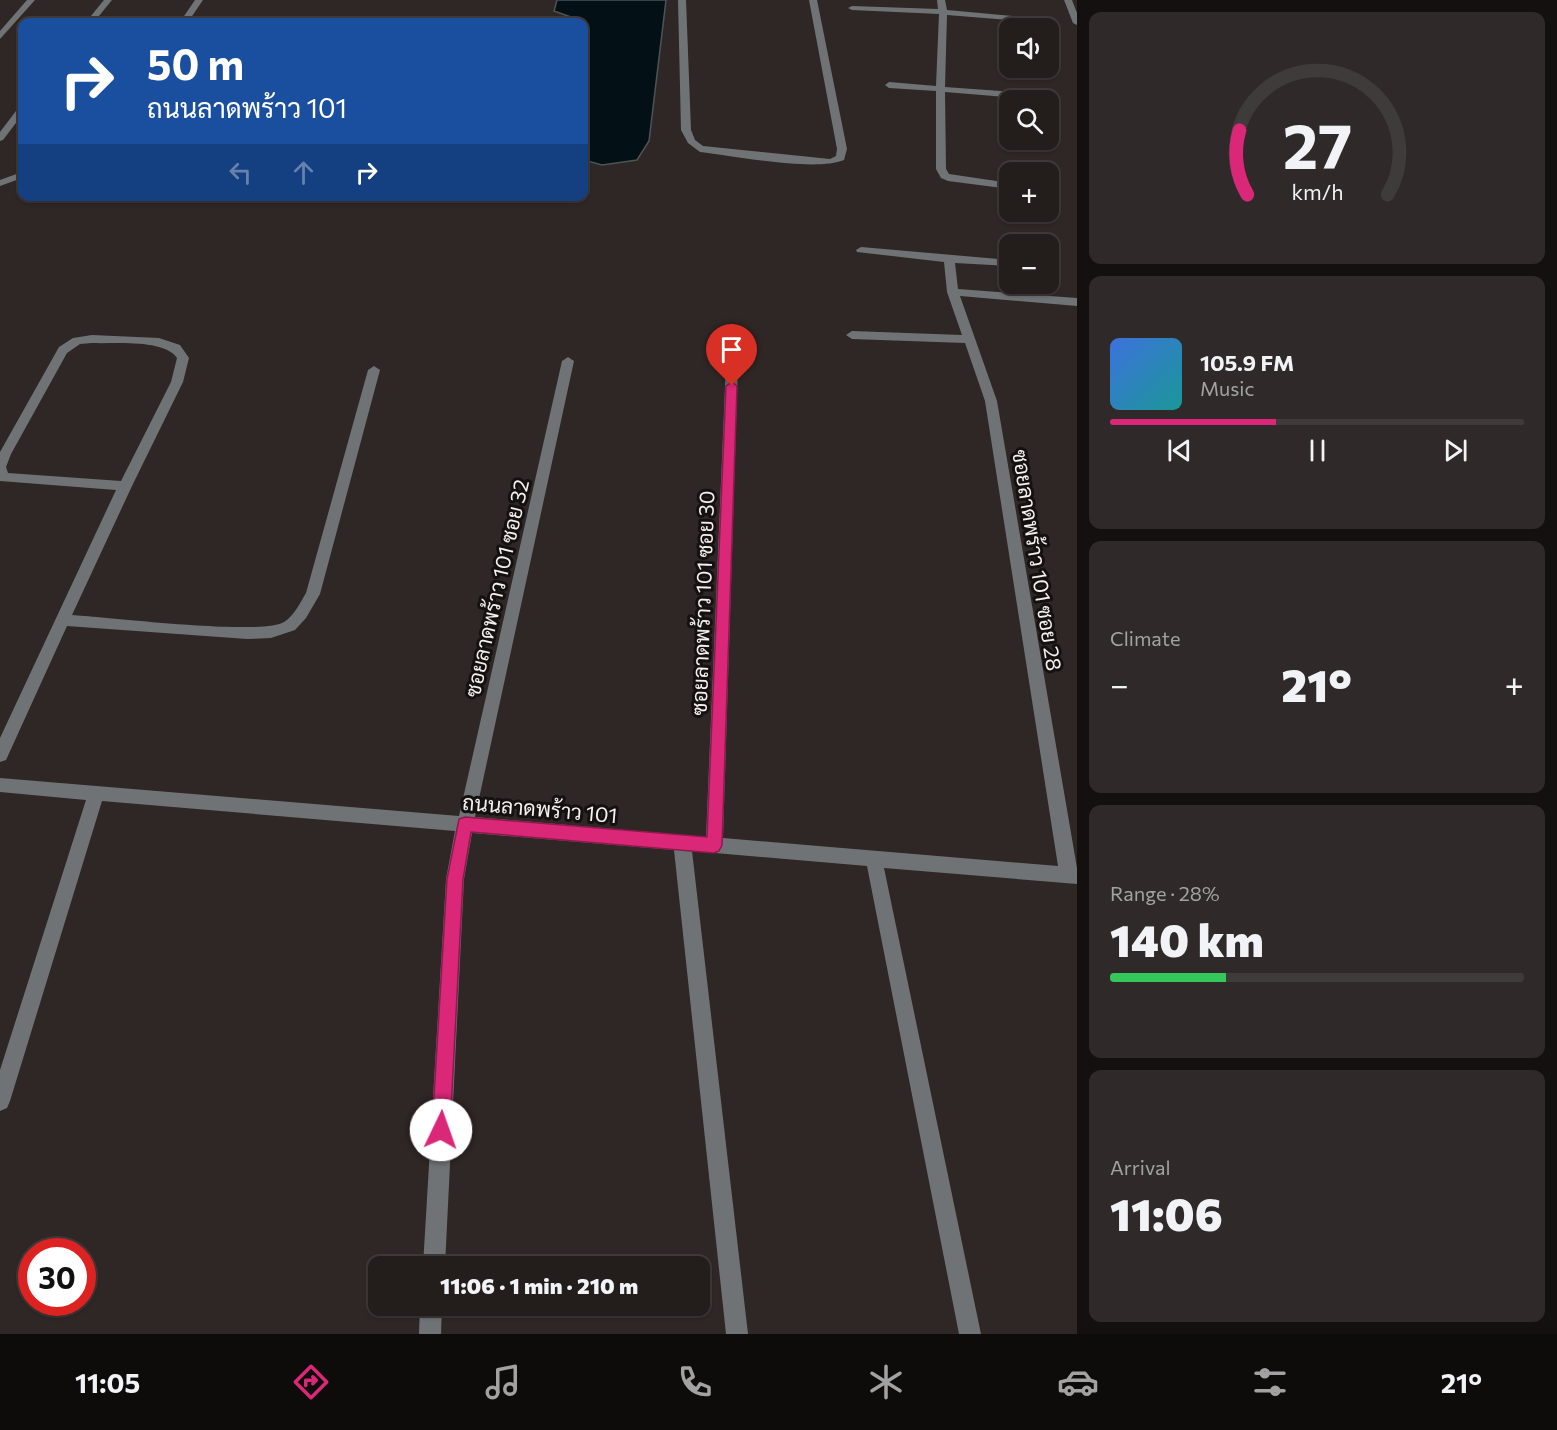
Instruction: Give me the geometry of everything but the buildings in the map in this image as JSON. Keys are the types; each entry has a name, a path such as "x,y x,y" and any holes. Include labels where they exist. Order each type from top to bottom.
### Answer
{"street":[{"path":"0,36 31,0"},
{"path":"93,18 108,0"},
{"path":"187,18 199,0"},
{"path":"682,0 686,130 691,141 700,149 812,162 831,162 840,158 840,131 813,0"},
{"path":"941,0 943,12 939,88 941,169 945,176 952,179 999,185"},
{"path":"1068,0 1077,23"},
{"path":"852,8 1010,18"},
{"path":"889,85 999,93"},
{"path":"0,138 18,114"},
{"path":"0,183 18,177"},
{"path":"861,250 999,262"},
{"name":"ซอยลาดพร้าว 101 ซอย 28","path":"949,259 953,292 991,400 1073,876"},
{"path":"953,292 1077,302"},
{"path":"852,335 970,339"},
{"path":"0,755 124,486 177,382 183,358 176,348 159,342 92,339 77,341 63,350 11,444 0,467 3,477 124,486"},
{"name":"ซอยลาดพร้าว 101 ซอย 32","path":"435,1256 455,879 465,824 568,361"},
{"name":"ซอยลาดพร้าว 101 ซอย 30","path":"714,845 732,363"},
{"path":"63,620 245,632 282,631 296,621 313,594 374,370"},
{"name":"ถนนลาดพร้าว 101","path":"0,785 1073,876"},
{"path":"0,1101 96,793"},
{"path":"682,842 737,1334"},
{"path":"874,859 970,1334"},
{"path":"430,1334 431,1316"}],"shaded area":[{"path":"557,0 666,0 649,141 637,160 602,165 588,161 588,18 574,18 554,11"}],"route":[{"path":"441,1130 455,879 465,824 714,845 732,386"}]}
